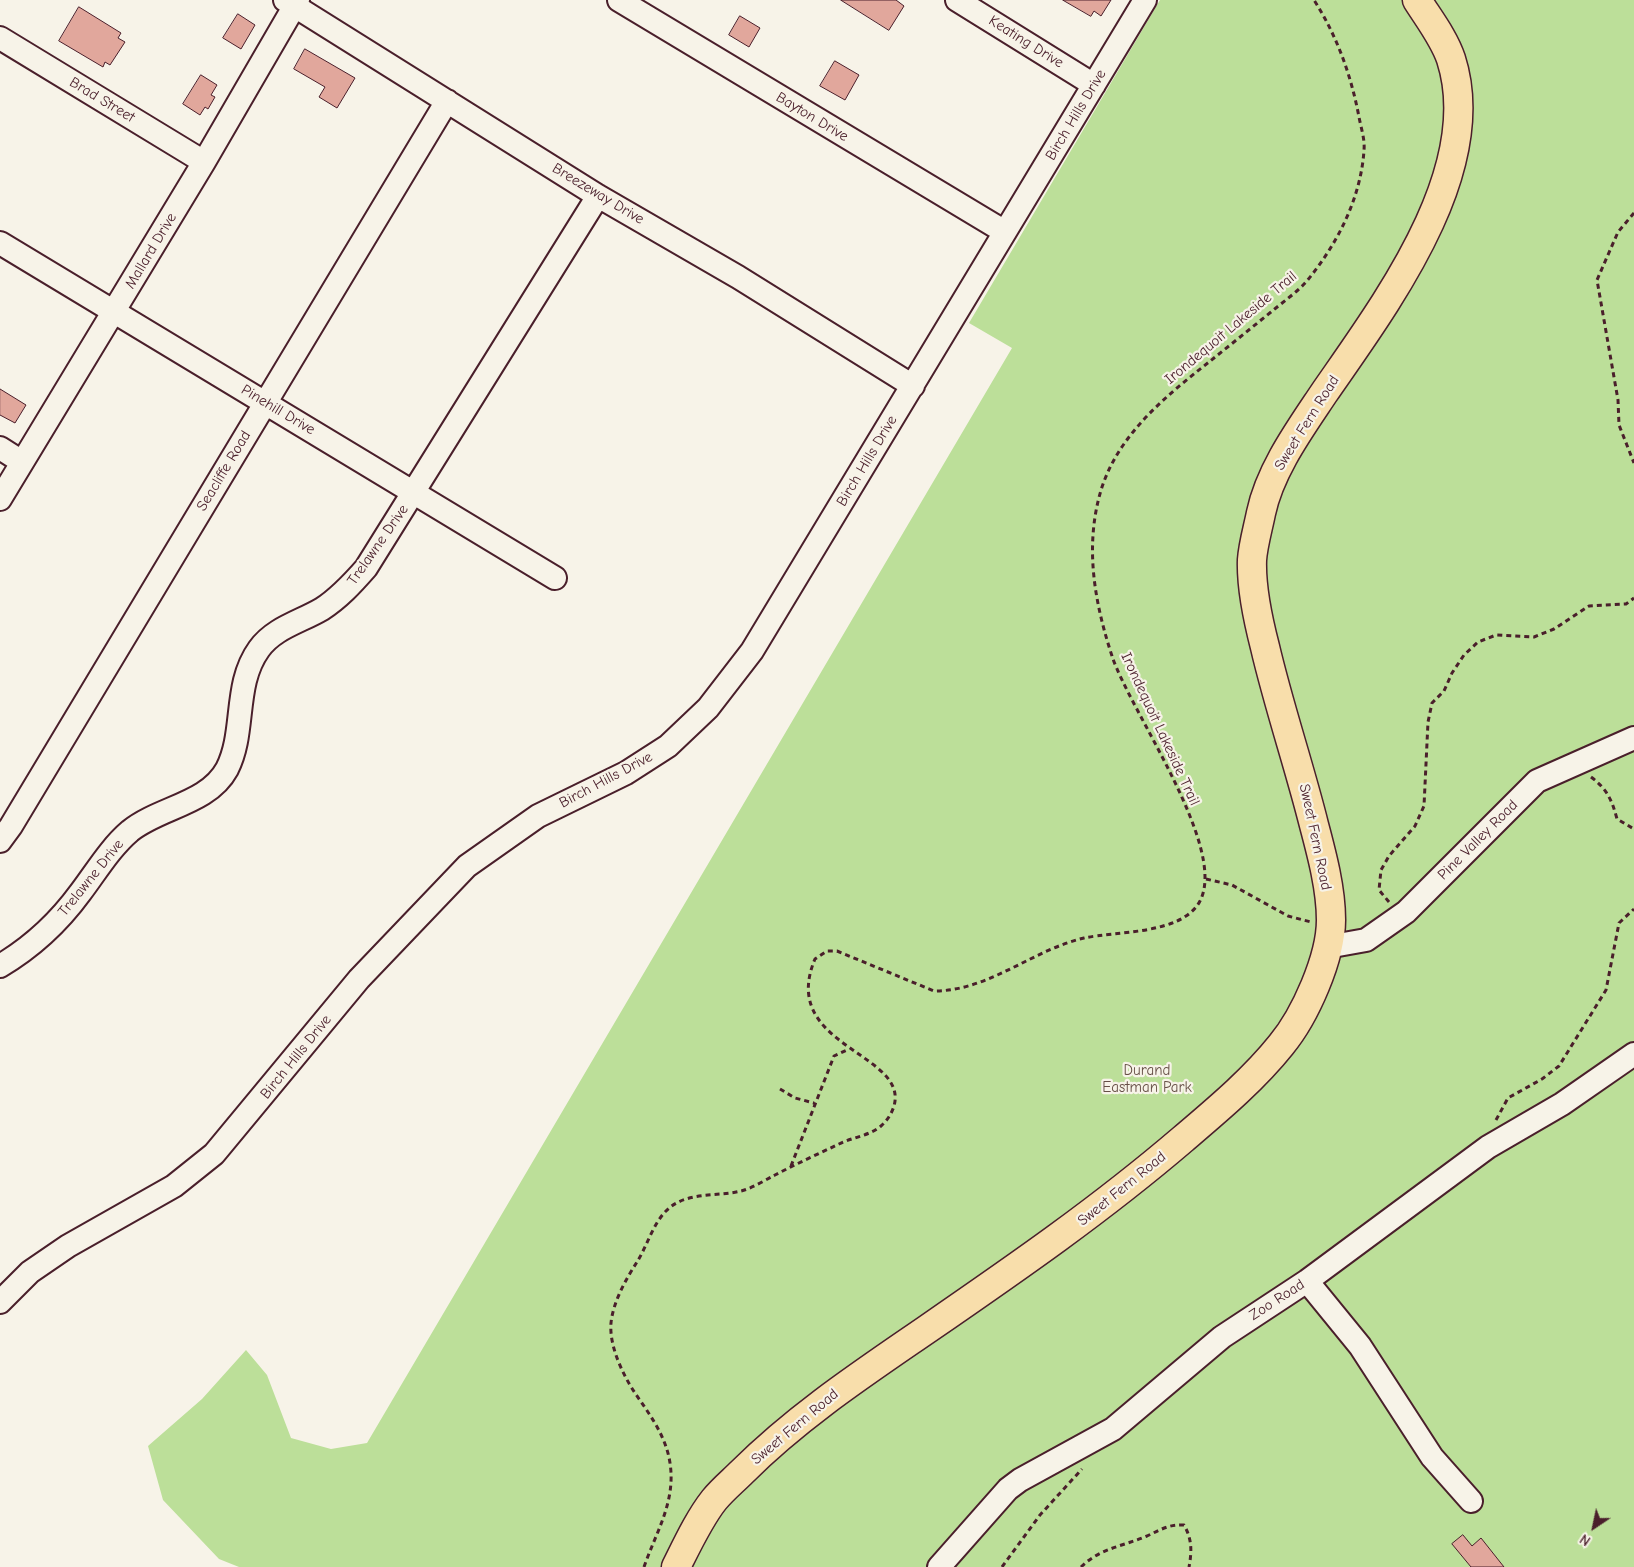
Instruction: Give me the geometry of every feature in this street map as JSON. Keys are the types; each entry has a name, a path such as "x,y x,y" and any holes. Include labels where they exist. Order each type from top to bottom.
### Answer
{"main road":[{"name":"Sweet Fern Road","path":"676,1567 714,1500 763,1451 838,1390 1051,1244 1121,1192 1208,1118 1248,1080 1282,1044 1306,1008 1329,934 1323,860 1302,777 1279,706 1258,617 1252,560 1263,504 1282,461 1313,410 1397,286 1436,208 1446,175 1454,145 1458,88 1450,57 1417,0"}],"street":[{"name":"Bayton Drive","path":"619,0 1005,232"},
{"name":"Keating Drive","path":"957,0 1094,85"},
{"name":"Birch Hills Drive","path":"0,1302 30,1272 68,1246 174,1186 214,1154 375,961 467,866 538,816 626,772 668,746 708,708 752,651 1145,0"},
{"name":"Breezeway Drive","path":"292,2 598,196 738,277 913,386"},
{"name":"Mallard Drive","path":"0,499 204,162 292,2"},
{"name":"Brad Street","path":"0,38 204,162"},
{"name":"Seacliffe Road","path":"0,841 11,826 447,101"},
{"name":"Trelawne Drive","path":"0,966 30,947 48,930 79,894 116,845 129,833 158,814 193,799 215,786 230,761 247,673 258,650 267,639 279,630 321,610 353,583 414,494 598,196"},
{"name":"Pinehill Drive","path":"0,243 555,578"},
{"path":"0,448 22,462"},
{"name":"Pine Valley Road","path":"1329,934 1366,940 1406,912 1537,781 1634,738"},
{"name":"Zoo Road","path":"939,1567 1008,1489 1020,1480 1113,1429 1222,1337 1307,1281 1488,1147 1562,1104 1634,1054"},
{"path":"1307,1281 1360,1346 1432,1457 1471,1501"}],"path":[{"name":"Irondequoit Lakeside Trail","path":"644,1567 668,1509 671,1490 671,1465 664,1439 625,1376 613,1342 611,1322 624,1284 667,1210 681,1201 698,1196 743,1191 843,1142 869,1134 883,1125 892,1113 896,1100 894,1087 888,1075 849,1048 820,1022 811,1000 808,985 815,959 827,951 836,951 934,991 965,988 1062,945 1084,938 1167,925 1183,918 1199,902 1206,879 1206,865 1188,814 1156,743 1113,659 1094,593 1091,562 1093,536 1102,486 1128,436 1174,389 1306,282 1329,249 1352,208 1364,150 1364,140 1352,83 1343,56 1314,0"},
{"path":"1634,213 1618,232 1596,280 1618,400 1619,425 1634,463"},
{"path":"1406,912 1389,903 1379,890 1381,870 1389,856 1415,826 1424,806 1428,722 1432,703 1444,691 1452,673 1464,655 1478,642 1496,635 1534,637 1554,629 1589,606 1626,604 1634,598"},
{"path":"1575,764 1604,787 1613,801 1617,819 1634,829"},
{"path":"1206,879 1232,885 1288,916 1308,922 1329,934"},
{"path":"1488,1147 1497,1116 1508,1098 1542,1079 1559,1066 1592,1015 1606,990 1619,923 1634,909"},
{"path":"791,1167 814,1103 834,1056 849,1048"},
{"path":"780,1089 796,1098 814,1103"},
{"path":"1002,1567 1040,1515 1089,1462"},
{"path":"1081,1567 1108,1548 1146,1536 1173,1524 1184,1525 1187,1531 1192,1552 1189,1567"}],"green space":[{"name":"Durand Eastman Park","path":"1160,0 1634,0 1634,1567 239,1567 219,1559 163,1500 148,1446 202,1399 246,1350 267,1375 291,1438 331,1449 367,1443 1012,348 969,323"}],"building":[{"path":"841,0 896,0 904,6 889,30"},
{"path":"1063,0 1111,0 1101,16 1094,11 1091,16"},
{"path":"79,7 121,33 118,38 125,42 110,65 105,62 103,67 59,41"},
{"path":"238,14 255,25 241,49 223,38"},
{"path":"740,16 760,28 749,47 729,35"},
{"path":"305,49 355,78 337,108 319,97 325,87 294,69"},
{"path":"835,61 859,75 845,100 820,86"},
{"path":"201,75 217,85 211,95 215,97 208,109 205,107 200,115 183,104"},
{"path":"0,389 26,405 15,423 0,415"},
{"path":"1463,1535 1472,1546 1481,1538 1504,1567 1471,1567 1452,1544"}]}
